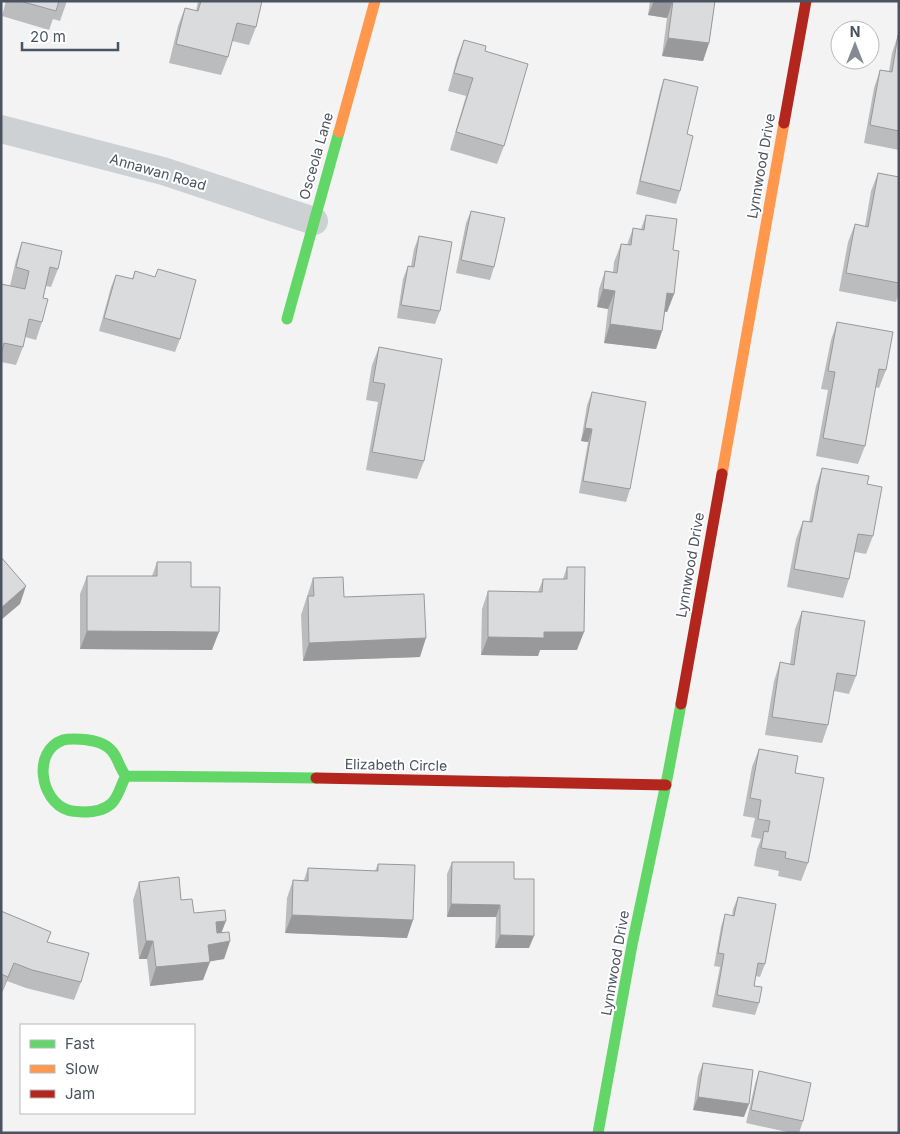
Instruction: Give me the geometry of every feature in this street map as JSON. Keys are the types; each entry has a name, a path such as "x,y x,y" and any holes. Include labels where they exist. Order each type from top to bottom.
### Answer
{"street":[{"name":"Osceola Lane","path":"287,319 375,1"},
{"name":"Lynnwood Drive","path":"598,1133 632,945 666,785 806,1"},
{"name":"Annawan Road","path":"1,128 162,171 314,221"},
{"path":"75,738 99,743 110,749 126,776 111,804 94,812 63,809 49,797 45,788 44,759 53,746 66,739 75,738"},
{"name":"Elizabeth Circle","path":"126,776 666,785"}],"building":[{"path":"20,1 59,1 56,11"},
{"path":"201,1 262,1 256,27 237,23 228,57 176,44 185,8 198,11"},
{"path":"673,1 715,1 709,43 668,38"},
{"path":"899,35 899,131 870,125 880,70 892,72"},
{"path":"464,40 486,46 485,51 528,64 504,146 456,132 473,78 454,73"},
{"path":"664,79 698,87 687,134 693,136 680,191 640,181"},
{"path":"878,173 899,177 899,283 846,273 855,224 868,227"},
{"path":"471,211 505,218 494,267 461,260"},
{"path":"646,215 677,219 673,250 679,251 674,294 667,293 662,331 610,324 615,291 603,289 605,271 617,273 621,244 631,245 633,228 644,230"},
{"path":"419,236 452,242 440,311 401,305 408,266 414,267"},
{"path":"22,242 62,251 58,269 50,267 43,298 48,299 42,322 29,319 23,347 4,343 1,355 1,284 25,289 29,271 16,267"},
{"path":"158,269 196,280 180,339 104,318 116,275 133,279 135,271 155,277"},
{"path":"837,322 893,332 886,370 879,369 865,446 823,438 835,372 828,371"},
{"path":"379,347 442,359 424,461 372,452 385,384 373,382"},
{"path":"592,392 646,402 630,489 583,481 592,429 585,428"},
{"path":"822,468 869,476 867,484 882,487 873,536 858,534 849,579 794,569 803,521 812,522"},
{"path":"1,557 26,586 1,608"},
{"path":"157,562 191,562 191,587 220,587 219,632 87,631 87,576 157,576"},
{"path":"567,567 585,567 584,632 544,632 544,638 488,637 488,591 542,592 543,579 567,579"},
{"path":"343,577 344,597 424,594 426,638 309,643 308,596 314,596 313,578"},
{"path":"802,611 865,621 856,676 837,673 828,725 772,717 780,662 794,665"},
{"path":"759,749 798,756 795,773 824,778 808,863 785,858 786,852 761,848 764,831 768,832 770,821 758,819 761,800 750,798"},
{"path":"452,862 514,862 514,879 534,879 534,936 500,935 500,905 451,904"},
{"path":"378,864 415,865 413,920 292,915 293,880 308,881 308,868 378,871"},
{"path":"179,877 181,900 192,899 194,913 225,910 226,921 216,922 217,933 229,932 230,941 208,945 210,962 156,967 153,941 146,941 139,882"},
{"path":"738,897 776,904 765,964 758,963 754,986 762,987 759,1003 717,995 724,954 718,953 725,914 734,916"},
{"path":"1,911 51,932 47,942 89,953 81,982 32,970 14,963 8,977 1,974"},
{"path":"703,1063 753,1070 749,1104 698,1097"},
{"path":"759,1071 811,1083 803,1121 751,1110"}],"traffic: fast":[{"path":"287,319 339,132"},
{"path":"598,1133 632,945 681,704"},
{"path":"126,776 112,803 102,809 83,812 71,811 58,805 51,797 43,776 47,754 53,746 64,740 78,739 94,741 108,747 126,776 316,778"}],"traffic: slow":[{"path":"339,132 375,1"},
{"path":"722,474 784,123"}],"traffic: jam":[{"path":"784,123 806,1"},
{"path":"681,704 722,474"},
{"path":"316,778 666,785"}]}
